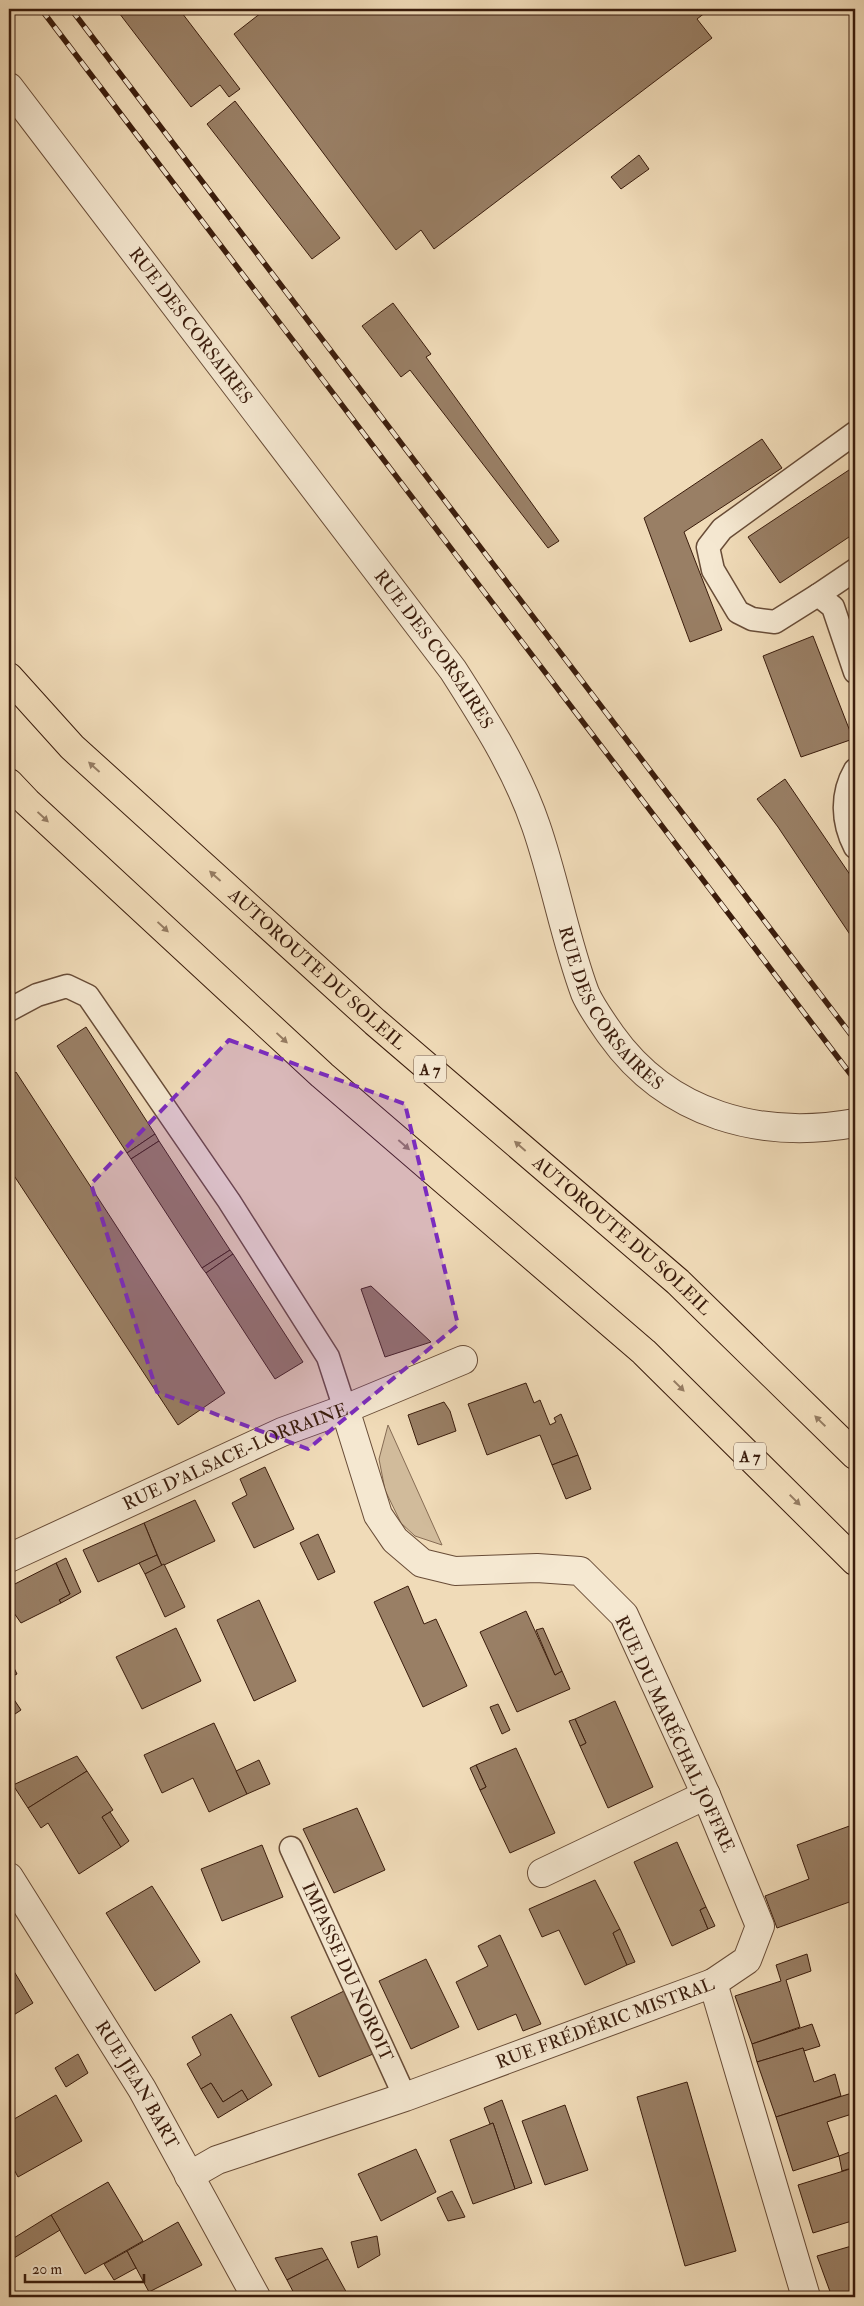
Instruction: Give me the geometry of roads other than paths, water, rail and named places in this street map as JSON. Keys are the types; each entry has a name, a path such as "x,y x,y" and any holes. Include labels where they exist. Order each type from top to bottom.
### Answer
{"highway":[{"name":"AUTOROUTE DU SOLEIL","path":"9,677 72,748 383,1028 678,1282 855,1456"},
{"name":"A 7","path":"9,783 27,802 322,1075 644,1352 855,1561"}],"street":[{"name":"RUE DES CORSAIRES","path":"9,87 453,670 491,728 515,775 536,826 586,994 626,1056 658,1084 698,1108 741,1122 788,1129 855,1123"},
{"name":"RUE D'ALSACE-LORRAINE","path":"9,1558 282,1432 345,1410 463,1360"},
{"name":"RUE DU MARÉCHAL JOFFRE","path":"345,1410 378,1515 394,1540 422,1564 455,1571 537,1568 580,1571 624,1615 706,1795 760,1926 747,1960 713,1982"},
{"path":"542,1873 706,1795"},
{"name":"RUE JEAN BART","path":"9,1877 142,2089 256,2297"},
{"name":"RUE FRÉDÉRIC MISTRAL","path":"189,2176 217,2160 406,2096 713,1982 806,2297"}],"lane":[{"path":"855,433 722,529 708,547 714,570 738,612 752,619 775,622 855,570"},
{"path":"818,595 832,607 855,672"},
{"path":"855,770 848,783 844,817 855,847"},
{"path":"9,1010 37,995 67,986 88,996 230,1201 328,1357 345,1410"},
{"name":"IMPASSE DU NOROIT","path":"291,1848 406,2096"}],"railway":[{"path":"41,9 855,1080"},
{"path":"71,9 855,1040"}]}
